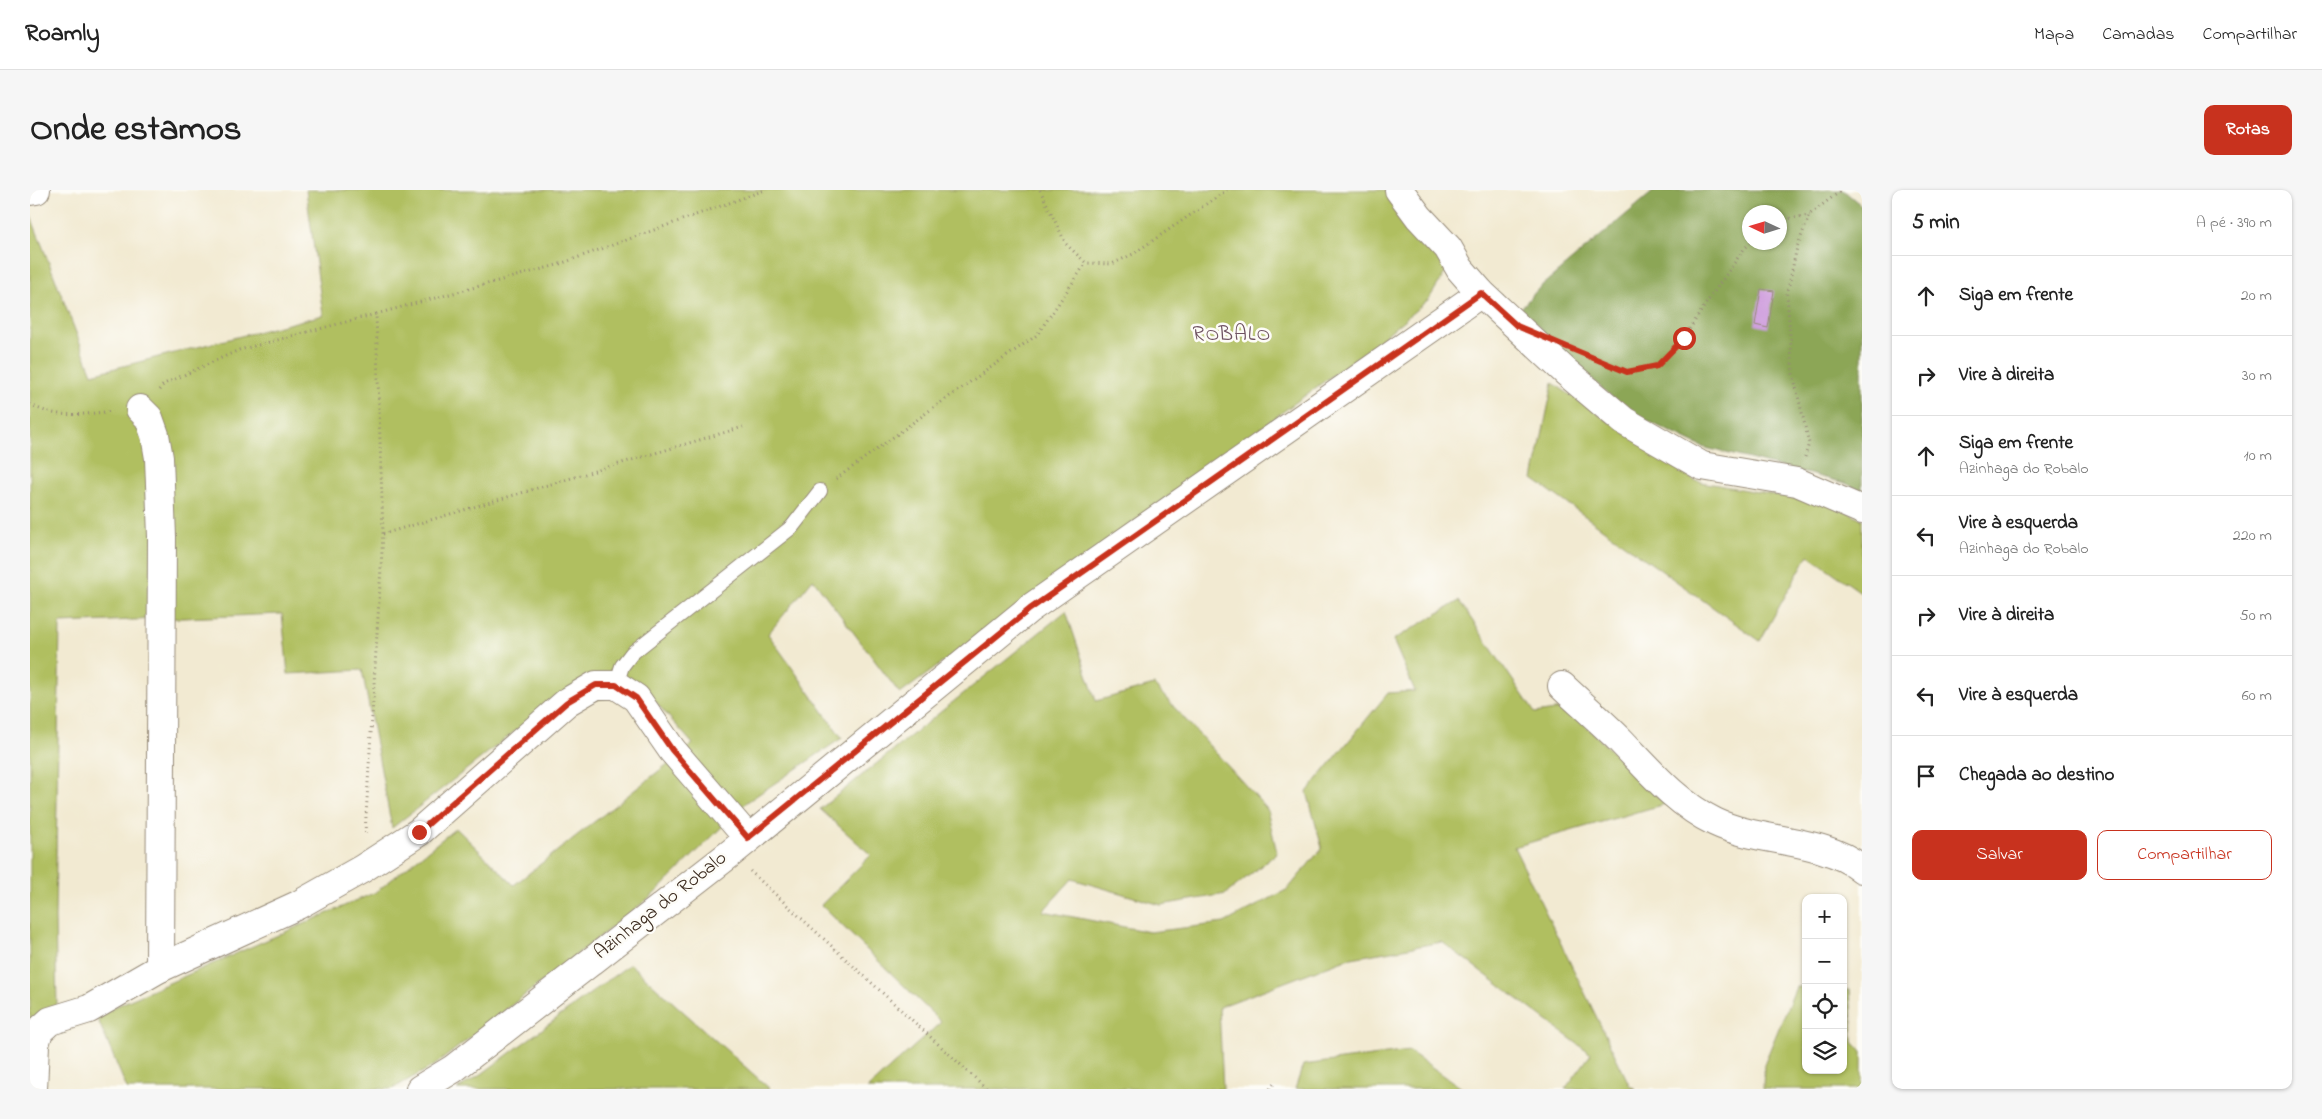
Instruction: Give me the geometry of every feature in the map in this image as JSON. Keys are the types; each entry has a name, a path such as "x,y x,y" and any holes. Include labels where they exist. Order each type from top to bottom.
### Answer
{"street":[{"path":"30,192 36,190"},
{"path":"1399,190 1419,217 1448,248 1460,269 1481,293 1566,372 1624,421 1702,466 1798,482 1862,510"},
{"name":"Azinhaga do Robalo","path":"420,1089 453,1068 740,845 1030,609 1481,293"},
{"path":"140,409 149,418 156,435 160,478 162,538 160,968"},
{"path":"33,1089 34,1045 39,1030 50,1021 89,1009 160,968 298,905 362,869 419,832 567,702 596,685 616,685 636,698 740,845"},
{"path":"1562,686 1610,731 1678,800 1715,822 1769,839 1825,850 1850,859 1862,868"}],"lane":[{"path":"616,685 622,666 632,652 792,527 820,491"}],"path":[{"path":"30,404 50,414 64,416 140,409 164,384 239,350 557,265 765,190"},
{"path":"1040,190 1066,244 1086,263 1112,264 1133,254 1227,190"},
{"path":"1787,219 1810,214 1842,190"},
{"path":"1798,482 1809,443 1793,374 1788,294 1797,247 1810,214"},
{"path":"1595,360 1627,372 1657,366 1684,338 1743,250"},
{"path":"820,491 933,408 1038,335 1086,263"},
{"path":"362,869 383,534 376,314"},
{"path":"383,534 743,426"},
{"path":"740,845 987,1089"},
{"path":"1270,1089 1275,1082"}],"green space":[{"path":"306,190 1390,190 1448,268 1429,299 1375,344 900,694 813,579 768,634 842,738 747,802 653,895 435,1065 392,1089 127,1089 96,1015 376,892 456,828 514,885 693,744 645,690 542,710 392,828 362,670 288,674 282,614 60,623 55,918 57,1005 30,1051 30,214 92,374 323,315"},
{"path":"1655,190 1843,190 1861,205 1862,203 1862,491 1845,483 1702,447 1627,411 1569,359 1521,308 1540,287"},
{"path":"1553,383 1695,481 1837,506 1862,519 1862,593 1808,555 1760,641 1533,479"},
{"path":"1459,601 1535,713 1568,708 1665,804 1514,847 1630,1086 1636,1089 1565,1089 1591,1054 1442,942 1346,959 1219,1007 1223,1089 867,1089 941,1022 821,905 871,855 820,809 1066,611 1096,701 1154,685 1267,809 1277,853 1226,894 1161,905 1072,879 1043,911 1150,932 1224,923 1288,889 1322,848 1307,792 1388,693 1415,691 1393,640"},
{"path":"630,964 770,1089 457,1089 479,1076"},
{"path":"1796,987 1802,987 1802,1074 1847,1074 1847,990 1850,990 1853,1042 1862,1052 1862,1089 1763,1089 1764,1064"},
{"path":"1409,1051 1463,1089 1295,1089 1303,1065"}],"building":[{"path":"1761,289 1774,291 1768,328 1755,325"}],"district":[{"name":"ROBALO","path":"1232,335"}],"route":[{"path":"419,832 508,756 567,702 596,685 616,685 636,698 672,750 748,838 1030,609 1481,293 1517,326 1627,372 1657,366 1684,338"}]}
